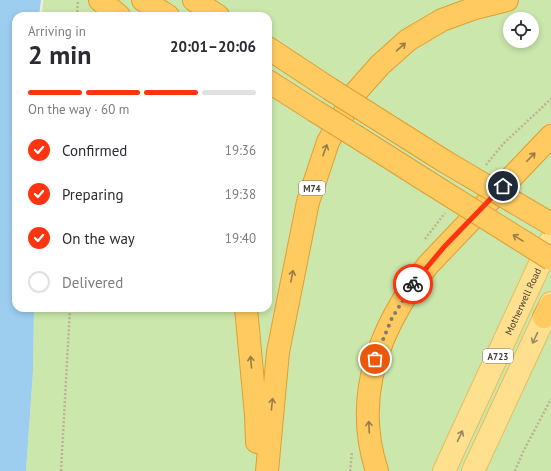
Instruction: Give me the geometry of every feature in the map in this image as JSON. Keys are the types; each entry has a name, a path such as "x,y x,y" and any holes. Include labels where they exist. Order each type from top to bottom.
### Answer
{"highway":[{"path":"100,0 114,12"},
{"path":"143,0 162,12"},
{"path":"194,0 212,12"},
{"name":"M74","path":"267,471 278,352 308,202 328,142 356,92 380,65 408,40 442,20 475,8 507,0"},
{"path":"272,51 368,113 551,224"},
{"path":"272,84 551,259"},
{"path":"376,468 370,432 370,387 375,359 392,318 412,284 428,265 551,136"},
{"path":"246,312 256,416 258,471"}],"main road":[{"name":"Motherwell Road","path":"444,471 551,240"},
{"name":"A723","path":"473,471 549,308"}],"path":[{"path":"77,12 78,0"},
{"path":"61,471 70,312"},
{"path":"515,471 523,452 551,399"}],"green space":[{"path":"43,0 551,0 551,471 26,471 33,372 34,312 272,312 272,12 42,12"}],"water":[{"path":"0,0 41,0 40,12 12,12 12,312 34,312 33,372 26,471 0,471"}],"way so far":[{"path":"375,359 392,318 413,284"}],"route":[{"path":"413,284 444,247 503,186"}]}
